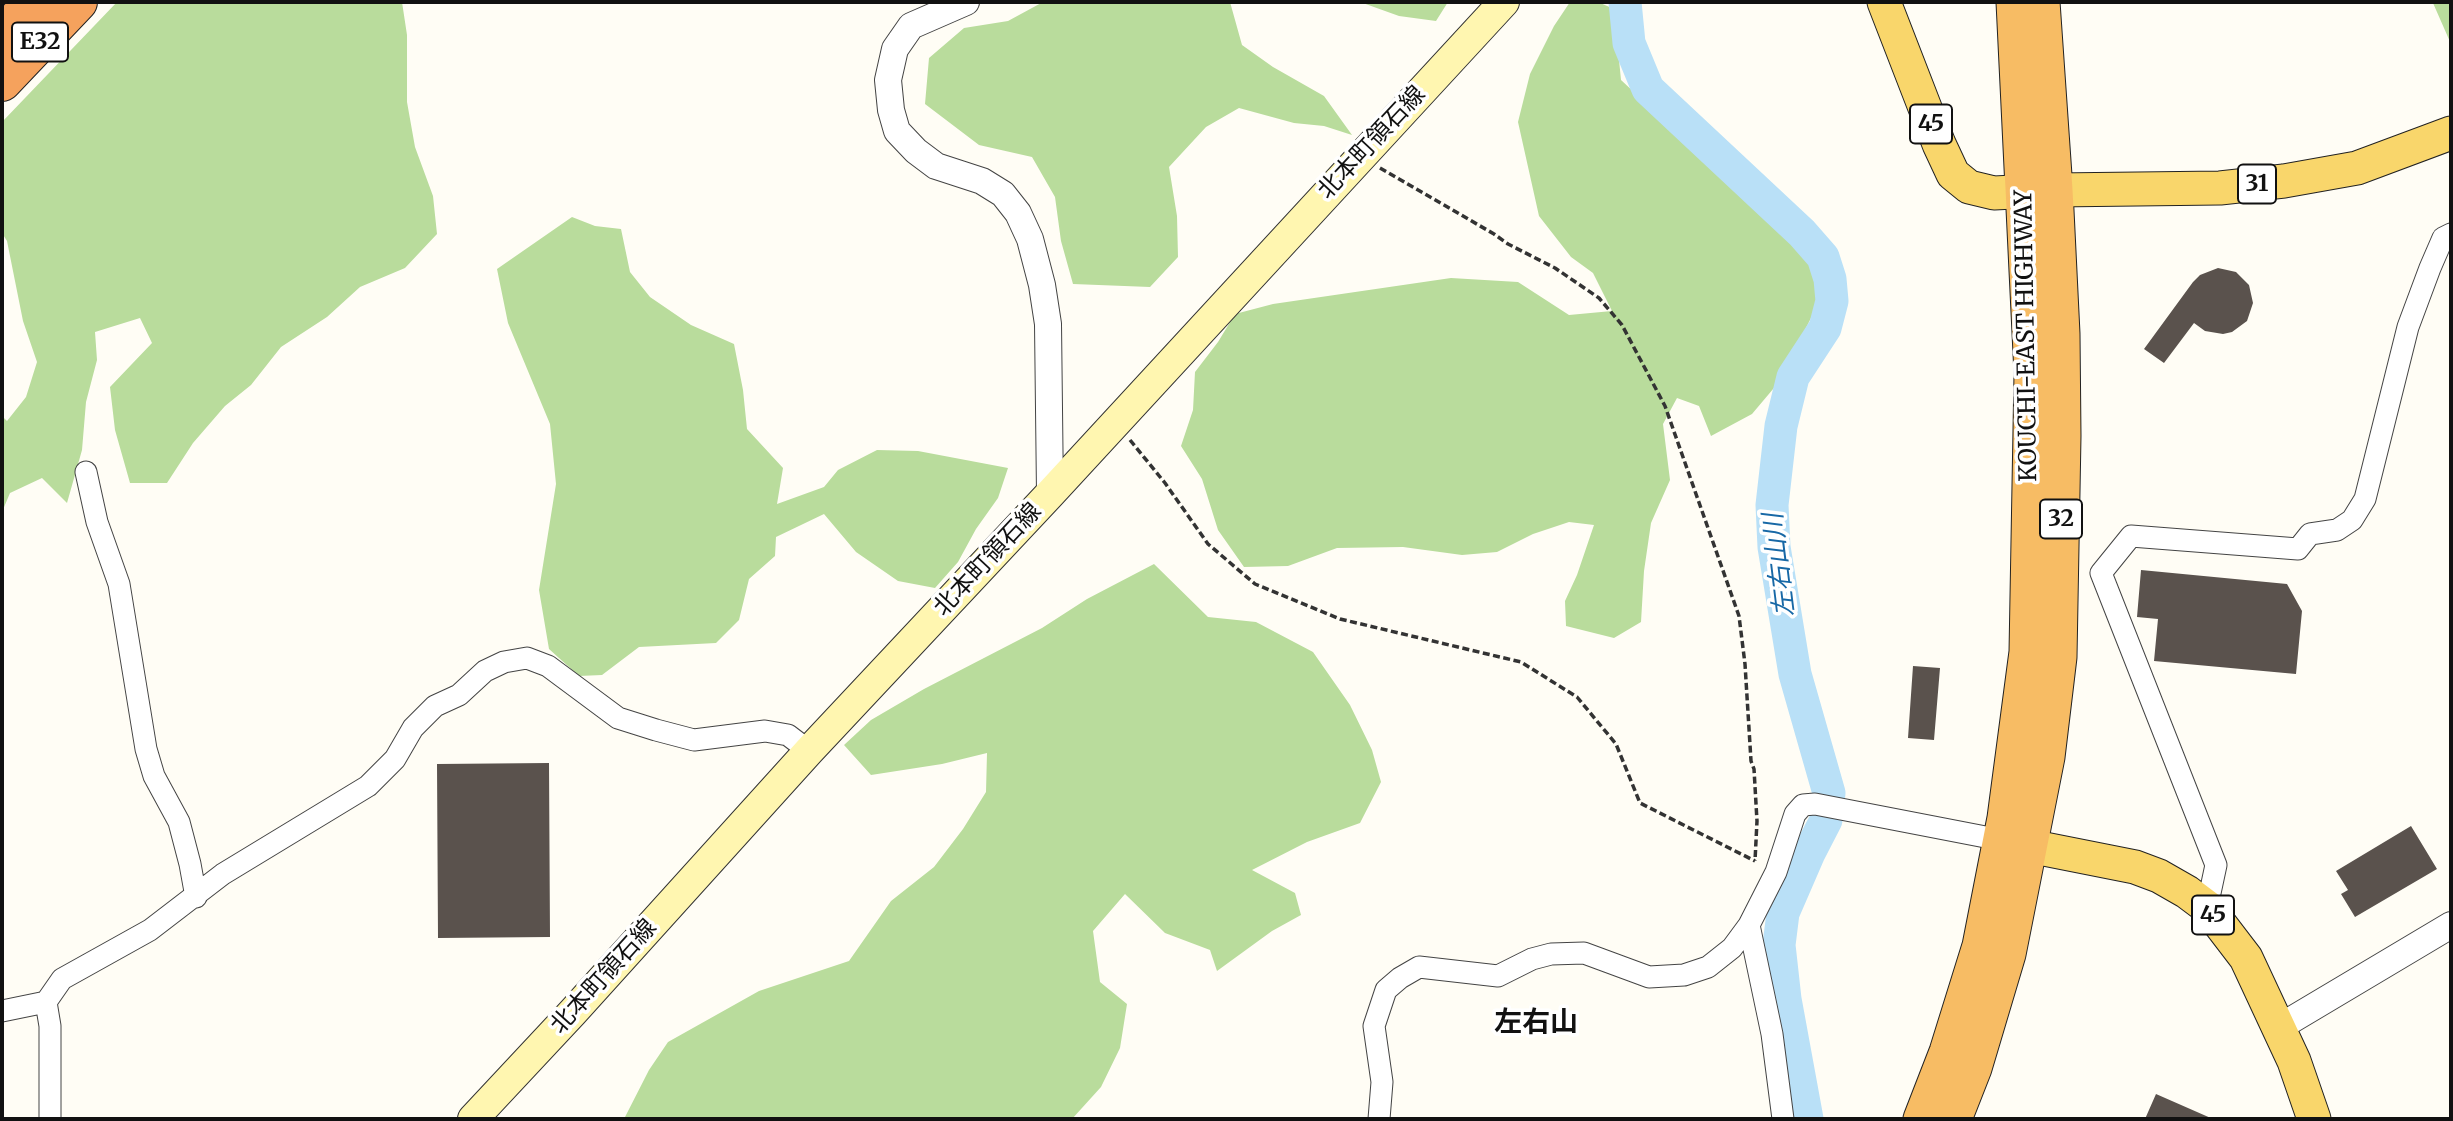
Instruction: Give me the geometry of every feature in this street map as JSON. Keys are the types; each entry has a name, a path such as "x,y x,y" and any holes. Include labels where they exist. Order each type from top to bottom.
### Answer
{"highway":[{"name":"E32","path":"2,36 33,2"},
{"name":"E32","path":"2,82 78,2"},
{"name":"KOUCHI-EAST HIGHWAY","path":"2014,2 2039,190"},
{"name":"KOUCHI-EAST HIGHWAY","path":"1954,1119 1974,1068 2008,954 2027,652 2042,2"},
{"name":"KOUCHI-EAST HIGHWAY","path":"1921,1119 1947,1052 2016,843"}],"main road":[{"name":"北本町領石線","path":"472,1119 573,1012 809,751 1504,2"},
{"name":"45","path":"1884,2 1953,174 1969,187 1994,192 2039,190"},
{"name":"31","path":"2039,190 2220,188 2284,181 2357,167 2451,133"},
{"name":"45","path":"2016,843 2101,859 2159,876 2207,907 2246,958 2294,1061 2314,1119"}],"street":[{"path":"966,2 911,26 895,49 888,80 891,110 897,131 916,151 936,166 982,181 1003,194 1018,213 1030,239 1042,285 1048,324 1050,494"},
{"path":"2207,907 2216,865 2101,573 2131,536 2298,549 2310,534 2337,530 2352,520 2365,499 2408,327 2443,238 2451,234"},
{"path":"86,472 97,522 119,584 146,749 154,776 178,822 196,897"},
{"path":"2,1012 46,1002 62,979 150,930 223,874 368,786 395,759 413,728 435,706 460,695 485,671 504,662 527,658 548,666 618,718 656,730 694,740 765,731 788,735 809,751"},
{"path":"1379,1119 1382,1082 1374,1026 1385,990 1419,967 1499,976 1532,959 1551,954 1584,953 1649,977 1684,975 1708,967 1732,948 1749,925 1776,872 1796,814 1803,805 1839,808 2016,843"},
{"path":"1749,925 1772,1034 1783,1119"},
{"path":"2278,1028 2451,925"},
{"path":"46,1002 50,1026 50,1119"}],"path":[{"path":"1115,422 1165,483 1208,544 1255,584 1340,619 1521,662 1577,697 1616,744 1640,803 1755,861 1757,808 1745,664 1738,616 1665,406 1622,325 1599,298 1555,268 1508,244 1360,156"}],"green space":[{"path":"117,2 402,2 407,35 407,102 415,147 433,196 437,234 405,268 360,287 327,317 281,347 251,385 225,406 193,443 167,483 130,483 115,430 110,387 152,343 140,318 95,332 97,360 86,402 82,450 67,503 42,478 10,493 2,512 2,416 7,421 26,397 37,362 23,321 7,241 2,233 2,122"},
{"path":"1043,2 1230,2 1242,45 1273,67 1324,96 1352,135 1324,126 1294,123 1239,108 1206,127 1169,167 1177,216 1178,257 1150,287 1073,284 1061,241 1055,197 1032,157 979,145 925,104 929,58 964,28 1008,21"},
{"path":"1360,2 1448,2 1436,21 1399,16"},
{"path":"1570,2 1598,2 1614,9 1621,80 1794,241 1811,263 1820,300 1779,382 1752,414 1711,436 1699,406 1677,398 1663,424 1670,480 1651,523 1644,571 1641,622 1614,638 1566,626 1565,601 1594,525 1569,522 1533,534 1497,552 1462,555 1403,547 1337,548 1288,566 1244,567 1218,530 1202,479 1181,446 1193,410 1195,372 1235,314 1273,304 1451,278 1518,282 1569,315 1612,311 1593,273 1571,257 1539,216 1518,122 1530,74 1554,26"},
{"path":"2451,2 2451,44 2433,3"},
{"path":"572,217 595,226 621,229 630,272 650,297 691,325 734,344 747,429 783,468 777,504 824,487 838,470 877,450 918,451 1008,468 998,498 976,529 958,562 935,588 898,581 856,552 824,514 776,537 775,556 749,579 739,620 716,643 639,647 602,675 579,676 549,649 539,590 556,484 550,424 508,323 497,269"},
{"path":"1154,564 1208,617 1256,622 1313,652 1350,705 1372,750 1381,782 1360,823 1307,842 1252,870 1295,893 1301,915 1272,931 1217,971 1210,950 1165,933 1125,894 1093,931 1100,982 1127,1004 1120,1048 1101,1087 1072,1119 624,1119 649,1070 668,1042 759,991 849,961 891,901 934,867 963,829 986,792 987,753 942,764 871,775 844,745 871,720 924,689 1042,628 1087,599"}],"building":[{"path":"2218,268 2236,272 2249,285 2253,303 2247,321 2232,332 2223,334 2205,331 2194,323 2164,363 2144,349 2193,282 2200,275"},
{"path":"2141,570 2287,584 2302,611 2296,674 2154,661 2158,619 2137,617"},
{"path":"1913,666 1940,668 1934,740 1908,738"},
{"path":"549,763 550,937 438,938 437,764"},
{"path":"2411,826 2437,869 2355,917 2341,894 2348,890 2336,871"},
{"path":"2156,1094 2213,1119 2145,1119"}],"waterway":[{"name":"左右山川","path":"1625,2 1629,43 1648,89 1802,233 1823,257 1830,279 1832,301 1825,328 1793,377 1781,426 1772,505 1774,547 1795,674 1829,793 1826,820 1783,913 1779,945 1785,999 1807,1119"}],"district":[{"name":"左右山","path":"1536,1023"}]}
